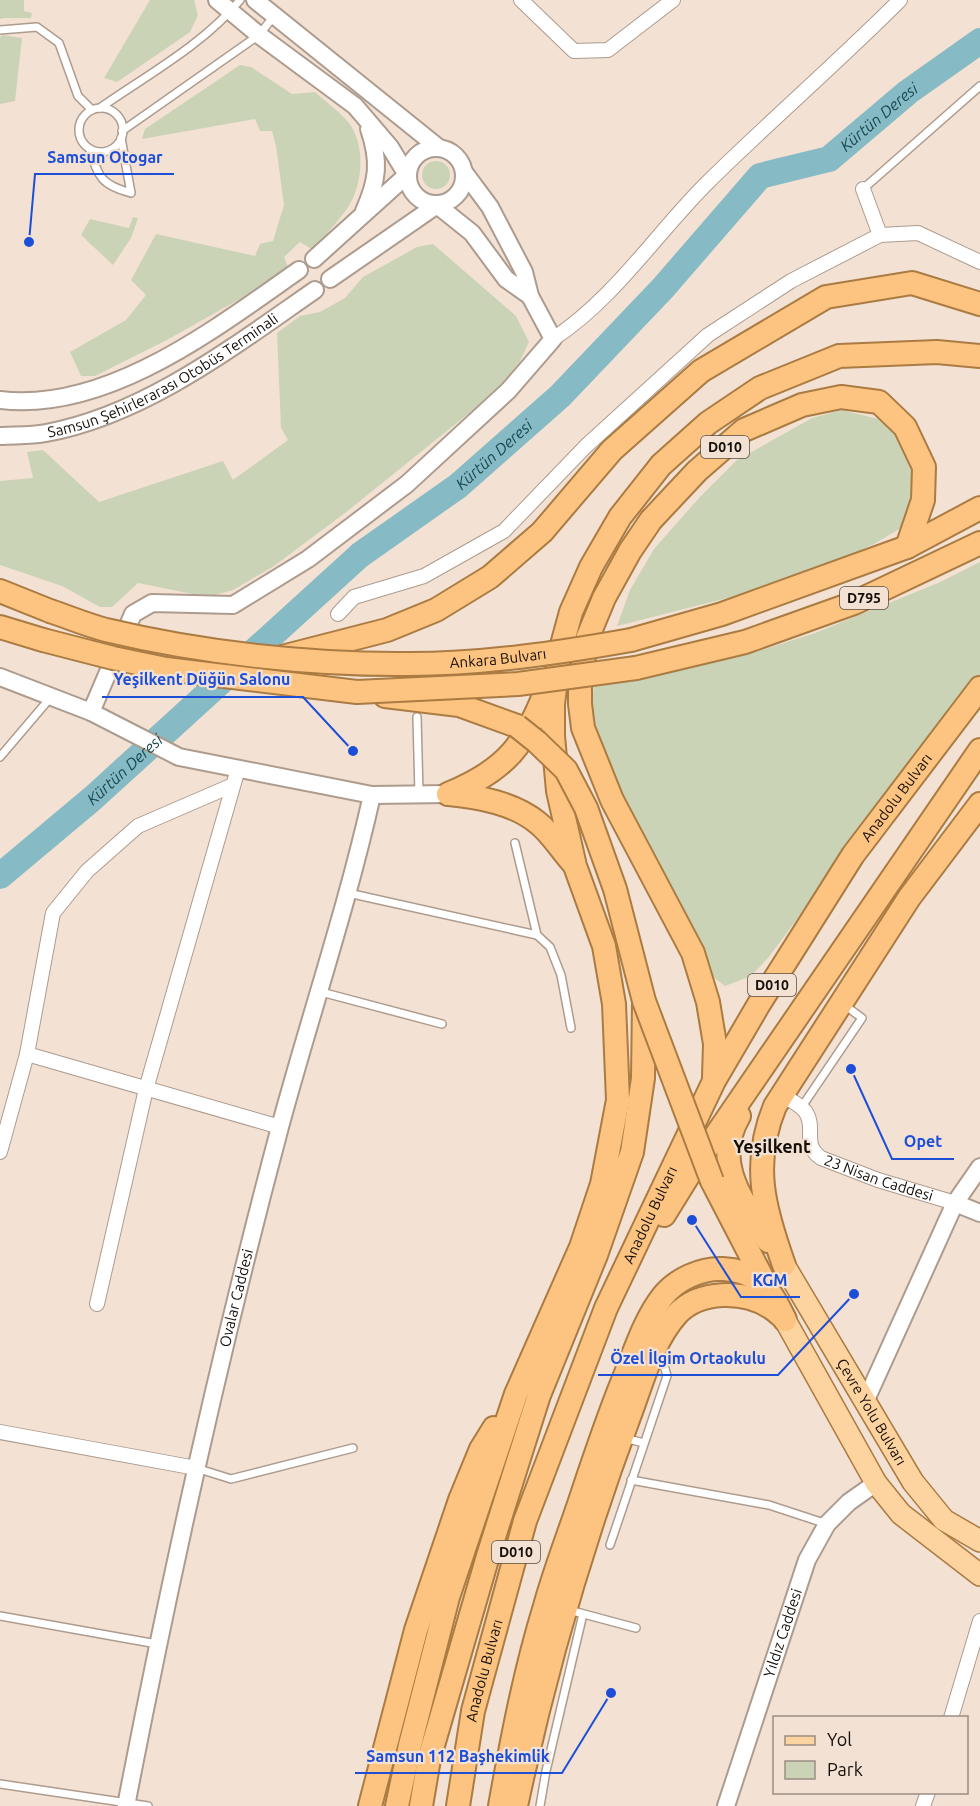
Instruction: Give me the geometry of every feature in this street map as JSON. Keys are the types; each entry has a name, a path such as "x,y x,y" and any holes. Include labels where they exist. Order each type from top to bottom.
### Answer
{"highway":[{"path":"281,657 387,630 436,610 490,577 542,532 612,450 701,370 826,297 912,284 980,304"},
{"path":"448,794 474,783 494,769 520,745 536,716 559,656 571,612 591,567 620,517 661,465 708,423 760,388 839,356 937,352 980,356"},
{"name":"D010","path":"714,1081 715,1044 708,1002 693,953 612,800 583,728 580,680 588,639 604,598 630,551 651,520 697,471 744,430 802,405 840,396 879,402 905,427 924,467 923,500 907,547"},
{"name":"Ankara Bulvarı","path":"0,591 104,630 235,652 332,662 410,664 497,660 631,640 722,614 907,547 980,508"},
{"name":"Ankara Bulvarı","path":"0,627 113,658 166,669 357,692 518,684 636,668 745,642 854,603 980,543"},
{"path":"397,1806 410,1745 448,1597 516,1394 581,1247 602,1184 618,1100 614,1004 604,946 575,866 558,791 553,736 553,704 559,656"},
{"name":"Anadolu Bulvarı","path":"458,1806 473,1711 525,1521 606,1308 714,1081 759,1004 853,855 980,687"},
{"path":"357,692 459,705 494,717 516,726 537,742 566,770 586,808 615,889 644,1000 712,1181 785,1320"},
{"path":"606,1308 690,1173 980,750"},
{"path":"448,794 463,795 514,807 539,823 575,866"},
{"path":"784,1265 768,1219 761,1166 765,1129 782,1095 909,898 980,804"},
{"name":"Anadolu Bulvarı","path":"421,1806 429,1759 485,1567 539,1395 596,1255 632,1152 643,1078 644,1000"},
{"path":"784,1265 737,1192 732,1180 727,1152 736,1120 800,1014"},
{"path":"500,1806 513,1736 544,1606 610,1412 653,1311 664,1295 674,1286 711,1268 750,1274 766,1285"},
{"path":"516,1806 551,1660 575,1611 622,1438 652,1358 664,1333 678,1314 694,1302 712,1295 734,1295 759,1302 771,1307 785,1320"},
{"path":"370,1806 416,1630 460,1500 481,1449 516,1394"}],"main road":[{"name":"Çevre Yolu Bulvarı","path":"784,1265 913,1482 944,1520 980,1541"},
{"name":"Çevre Yolu Bulvarı","path":"785,1320 876,1483 901,1514 980,1575"}],"street":[{"path":"217,0 235,6 259,35 355,106 390,147 407,175"},
{"path":"522,0 574,51 608,50 673,0"},
{"path":"93,714 133,614 152,603 232,605 308,559 407,484 508,391 553,339 575,324 602,299 706,185 900,0"},
{"path":"265,6 439,148 456,156 464,172 490,207 524,272 530,296 553,339"},
{"path":"361,218 377,175 376,148 367,119"},
{"path":"439,148 429,148 420,152 409,166 408,185 419,200 437,205 472,233 506,279 530,296"},
{"path":"330,279 437,205 454,198 464,182 464,172"},
{"path":"314,259 407,175"},
{"path":"863,189 880,235"},
{"path":"338,614 354,597 424,576 504,531 586,446 708,335 791,281 880,235 918,233 980,262"},
{"name":"Samsun Şehirlerarası Otobüs Terminali","path":"0,400 16,402 59,398 132,374 161,360 231,318 299,270"},
{"name":"Samsun Şehirlerarası Otobüs Terminali","path":"0,436 44,434 92,422 138,401 213,361 315,290"},
{"path":"0,677 93,714 179,757 372,795 448,794"},
{"path":"97,1304 146,1089 238,769"},
{"path":"0,1152 27,1054 53,913 87,871 138,826 233,785"},
{"name":"Ovalar Caddesi","path":"127,1805 196,1468 280,1127 372,795"},
{"path":"27,1054 280,1127"},
{"path":"782,1095 801,1108"},
{"name":"23 Nisan Caddesi","path":"801,1108 806,1113 810,1124 810,1144 813,1153 821,1158 878,1180 955,1203 980,1213"},
{"path":"865,1402 955,1203 980,1167"},
{"path":"0,1432 196,1468"},
{"name":"Yıldız Caddesi","path":"726,1806 807,1560 827,1524 849,1502 876,1483"},
{"path":"952,1716 980,1622"}],"lane":[{"path":"235,6 191,45 82,118 79,132 84,145 97,152 111,149 122,135 259,35 265,6"},
{"path":"0,30 37,27 59,43 78,96 92,110"},
{"path":"863,189 980,86"},
{"path":"90,149 102,181 115,189 131,193 122,124 114,112 100,108"},
{"path":"0,757 52,696"},
{"path":"417,717 419,794"},
{"path":"515,843 537,935"},
{"path":"346,893 537,935 550,946 561,975 571,1028"},
{"path":"318,991 442,1024"},
{"path":"801,1108 862,1018 841,1002"},
{"path":"610,1545 667,1376 664,1365 652,1358"},
{"path":"622,1438 644,1443"},
{"path":"196,1468 231,1479 353,1448"},
{"path":"631,1480 769,1505 827,1524"},
{"path":"540,1806 575,1611 636,1628"},
{"path":"0,1616 159,1644"},
{"path":"0,1784 127,1805 148,1806"}],"green space":[{"path":"0,0 24,0 24,11 32,13 31,18 0,19"},
{"path":"150,0 194,0 198,15 190,32 117,82 104,78"},
{"path":"3,35 22,38 15,101 0,104 0,37"},
{"path":"240,65 251,67 292,94 315,92 349,123 357,140 360,160 359,180 350,204 313,250 300,242 284,257 288,267 259,288 167,340 95,376 81,376 70,352 126,320 146,295 131,280 156,234 255,256 260,244 273,241 284,205 272,131 260,131 255,119 142,139 145,129"},
{"path":"436,161 446,165 450,175 446,185 436,189 426,185 422,175 426,165"},
{"path":"133,217 138,218 131,238 113,265 81,235 90,219 129,228"},
{"path":"433,244 516,316 529,342 520,361 494,393 345,513 274,566 233,590 215,595 193,594 138,583 112,607 100,607 62,586 0,565 0,481 33,478 27,452 43,450 99,502 223,461 233,480 288,440 281,428 277,333 300,316 320,312 345,298 363,277 417,247"},
{"path":"842,410 878,419 899,437 911,467 915,503 901,528 874,544 821,568 763,589 617,626 630,590 654,549 699,498 737,460 812,418"},
{"path":"980,562 980,674 768,958 751,976 725,986 708,973 590,729 594,682 746,655 815,633 938,583"}],"waterway":[{"name":"Kürtün Deresi","path":"0,876 93,798 360,555 458,486 560,396 663,288 760,176 829,159 908,92 980,41"}],"place":[{"name":"Samsun Otogar","path":"29,242"},
{"name":"Yeşilkent Düğün Salonu","path":"353,751"},
{"name":"Opet","path":"851,1069"},
{"name":"KGM","path":"692,1220"},
{"name":"Özel İlgim Ortaokulu","path":"854,1294"},
{"name":"Samsun 112 Başhekimlik","path":"611,1693"}],"district":[{"name":"Yeşilkent","path":"772,1147"}]}
